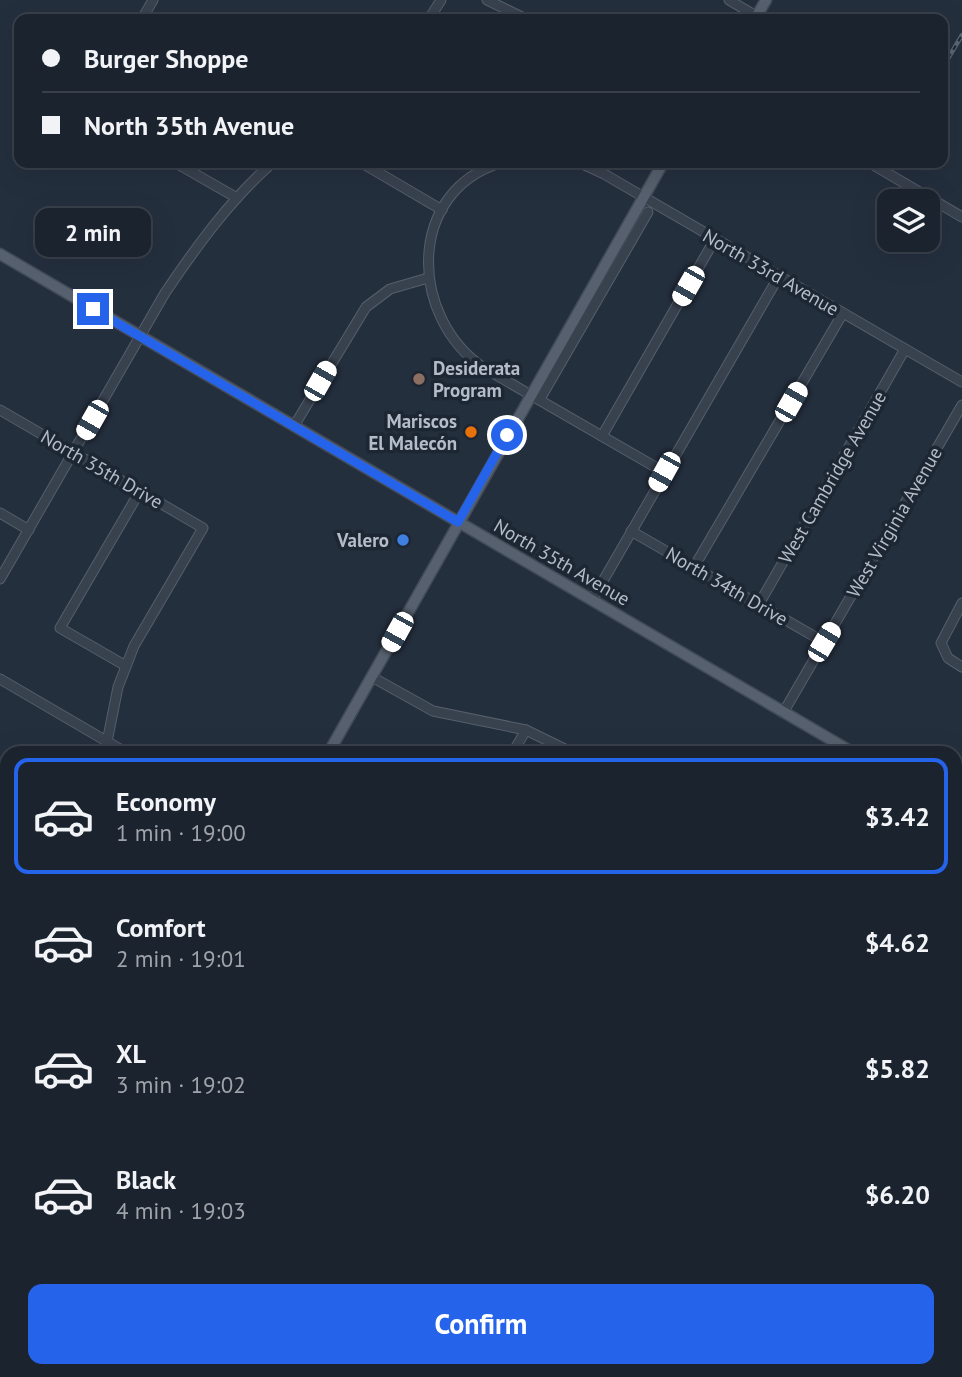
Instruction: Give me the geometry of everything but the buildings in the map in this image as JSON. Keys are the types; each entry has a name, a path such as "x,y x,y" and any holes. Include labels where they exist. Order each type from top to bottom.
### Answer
{"main road":[{"path":"332,746 458,522 536,397 635,223 643,197 660,168"},
{"name":"North 35th Avenue","path":"0,254 841,746"}],"street":[{"path":"486,0 515,14"},
{"path":"729,0 750,14"},
{"path":"185,168 237,198"},
{"path":"0,579 193,251 237,198 267,168"},
{"path":"371,168 442,210"},
{"path":"485,168 455,192 442,210 428,248 431,298 456,344 475,362 664,472"},
{"name":"North 33rd Avenue","path":"589,168 962,382"},
{"path":"879,168 962,217"},
{"path":"635,223 648,212"},
{"path":"602,436 715,239"},
{"path":"592,600 779,276"},
{"path":"294,426 366,307 390,289 428,278"},
{"path":"694,567 843,313"},
{"name":"West Cambridge Avenue","path":"759,604 905,349"},
{"name":"West Virginia Avenue","path":"783,713 962,405"},
{"name":"North 35th Drive","path":"0,410 204,528 134,646 126,666"},
{"path":"105,746 112,710 126,666 60,628 140,491"},
{"path":"0,513 29,530"},
{"name":"North 34th Drive","path":"631,531 824,642"},
{"path":"962,603 943,635 943,650 948,658 962,667"},
{"path":"372,677 433,711 526,730 559,746"},
{"path":"0,679 114,746"},
{"path":"517,746 526,730"}],"railway":[{"path":"948,59 962,35"}],"place":[{"name":"Desiderata Program","path":"419,379"},
{"name":"Mariscos El Malecón","path":"471,432"},
{"name":"Valero","path":"403,540"}],"route":[{"path":"93,309 458,522 507,435"}]}
